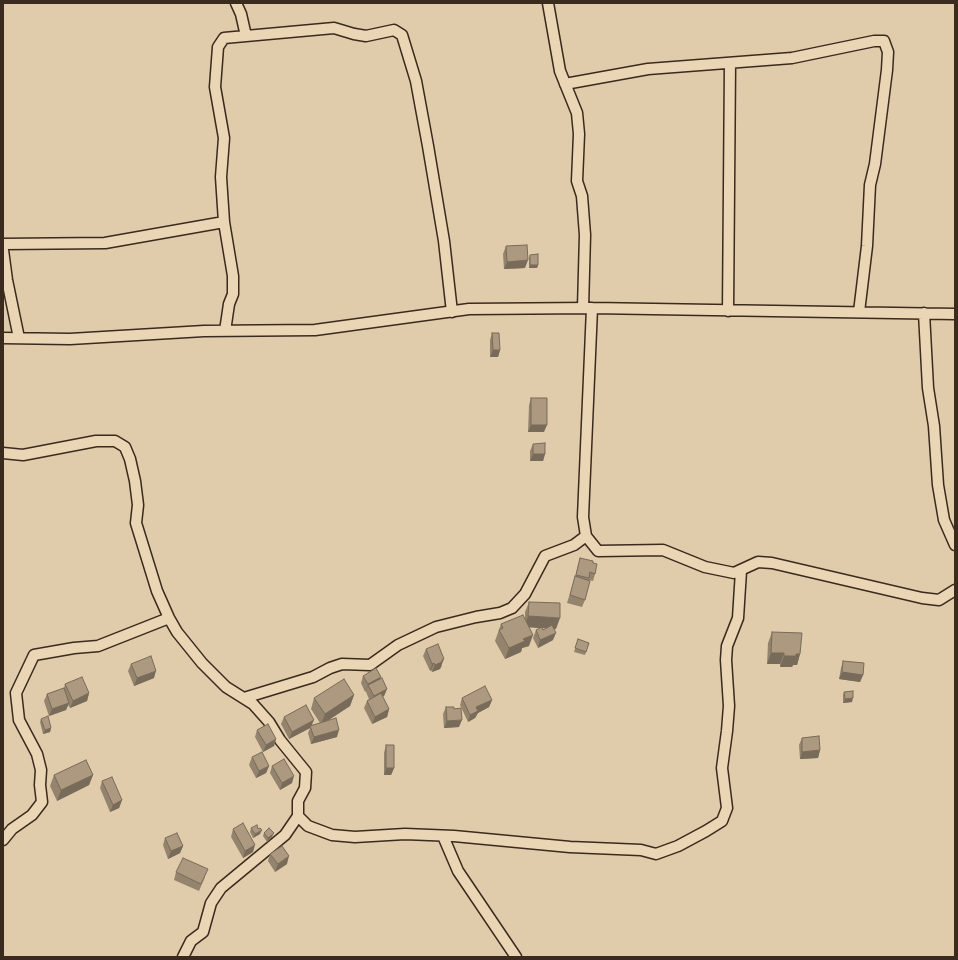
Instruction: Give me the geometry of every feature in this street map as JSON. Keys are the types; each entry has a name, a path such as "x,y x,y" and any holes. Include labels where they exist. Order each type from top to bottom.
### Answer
{"street":[{"path":"236,3 241,14 246,36"},
{"path":"548,3 555,50 565,84 577,113 579,134 577,181 582,196 585,235 587,308 583,517 586,536 598,551 663,550 705,567 734,574 758,562 772,563 922,598 939,600 955,590"},
{"path":"225,331 229,304 233,294 233,282 224,222 221,177 224,138 215,87 218,47 224,38 334,28 366,36 394,30 402,36 416,80 428,146 444,241 452,312"},
{"path":"565,84 648,69 792,58 874,41 884,41 888,52 887,70 875,164 870,185 867,246 859,312"},
{"path":"728,311 730,63"},
{"path":"3,244 105,243 224,222"},
{"path":"3,250 7,280 19,338"},
{"path":"3,338 70,339 225,331 315,330 469,310 587,308 955,314"},
{"path":"924,313 928,388 934,426 938,485 944,520 955,545"},
{"path":"3,453 23,455 96,440 115,441 125,448 130,459 135,481 138,505 136,523 148,567 169,618 177,632 202,663 226,687 253,704 269,722 280,740 306,772 304,788 298,801 298,816 285,835 221,888 211,902 203,932 190,941 183,953 183,957"},
{"path":"244,698 313,677 330,668 342,664 370,665 398,645 436,627 476,617 500,613 512,608 525,594 545,556 574,545 586,536"},
{"path":"298,816 308,826 332,835 356,837 405,834 443,836 570,847 641,850 656,854 678,846 722,821 727,808 722,768 729,706 726,660 727,646 738,618 741,571"},
{"path":"3,840 12,829 32,815 42,802 40,784 41,770 37,754 19,720 16,693 34,655 74,648 98,646 169,618"},
{"path":"443,836 458,871 516,957"}],"building":[{"path":"527,245 528,260 507,262 506,246"},
{"path":"538,254 538,265 530,265 530,255"},
{"path":"492,333 499,333 500,350 493,350"},
{"path":"531,398 547,398 547,425 531,425"},
{"path":"545,443 545,454 533,454 533,444"},
{"path":"580,558 593,561 593,563 597,564 595,574 590,572 589,578 576,575"},
{"path":"575,576 590,581 585,600 570,595"},
{"path":"529,602 560,603 560,618 528,616"},
{"path":"523,615 533,635 523,639 525,641 509,648 499,630 503,628 501,624"},
{"path":"552,625 556,633 540,640 536,630 542,627 543,630"},
{"path":"772,632 802,633 800,654 796,654 796,656 784,656 784,653 771,653"},
{"path":"578,639 589,643 586,652 575,648"},
{"path":"438,644 444,659 442,662 435,665 434,663 432,664 426,649"},
{"path":"151,656 156,671 137,678 131,664"},
{"path":"843,661 864,663 863,675 842,672"},
{"path":"376,668 381,677 368,684 363,676"},
{"path":"82,677 89,693 73,701 65,684"},
{"path":"382,678 387,689 374,696 368,685"},
{"path":"344,679 354,695 325,714 314,698"},
{"path":"485,686 492,700 476,707 478,711 470,715 462,698"},
{"path":"64,688 69,703 52,709 47,694"},
{"path":"853,691 853,698 845,699 844,692"},
{"path":"381,693 389,709 375,717 367,701"},
{"path":"306,705 314,720 292,732 284,717"},
{"path":"446,707 454,707 454,709 461,708 462,720 447,721"},
{"path":"48,716 51,728 45,730 41,719"},
{"path":"336,718 339,730 314,737 310,726"},
{"path":"268,724 276,739 266,745 257,730"},
{"path":"819,736 820,750 802,752 802,738"},
{"path":"386,745 394,745 394,768 386,768"},
{"path":"262,752 269,766 259,771 252,757"},
{"path":"284,759 294,776 282,783 272,766"},
{"path":"86,760 93,775 61,790 54,775"},
{"path":"112,777 122,800 113,805 102,781"},
{"path":"243,823 255,845 245,851 233,829"},
{"path":"257,825 258,829 260,828 262,830 255,834 251,828"},
{"path":"269,828 274,833 268,838 264,833"},
{"path":"177,833 183,846 171,851 165,838"},
{"path":"282,846 289,856 278,864 270,854"},
{"path":"183,858 208,869 201,884 176,872"}]}
